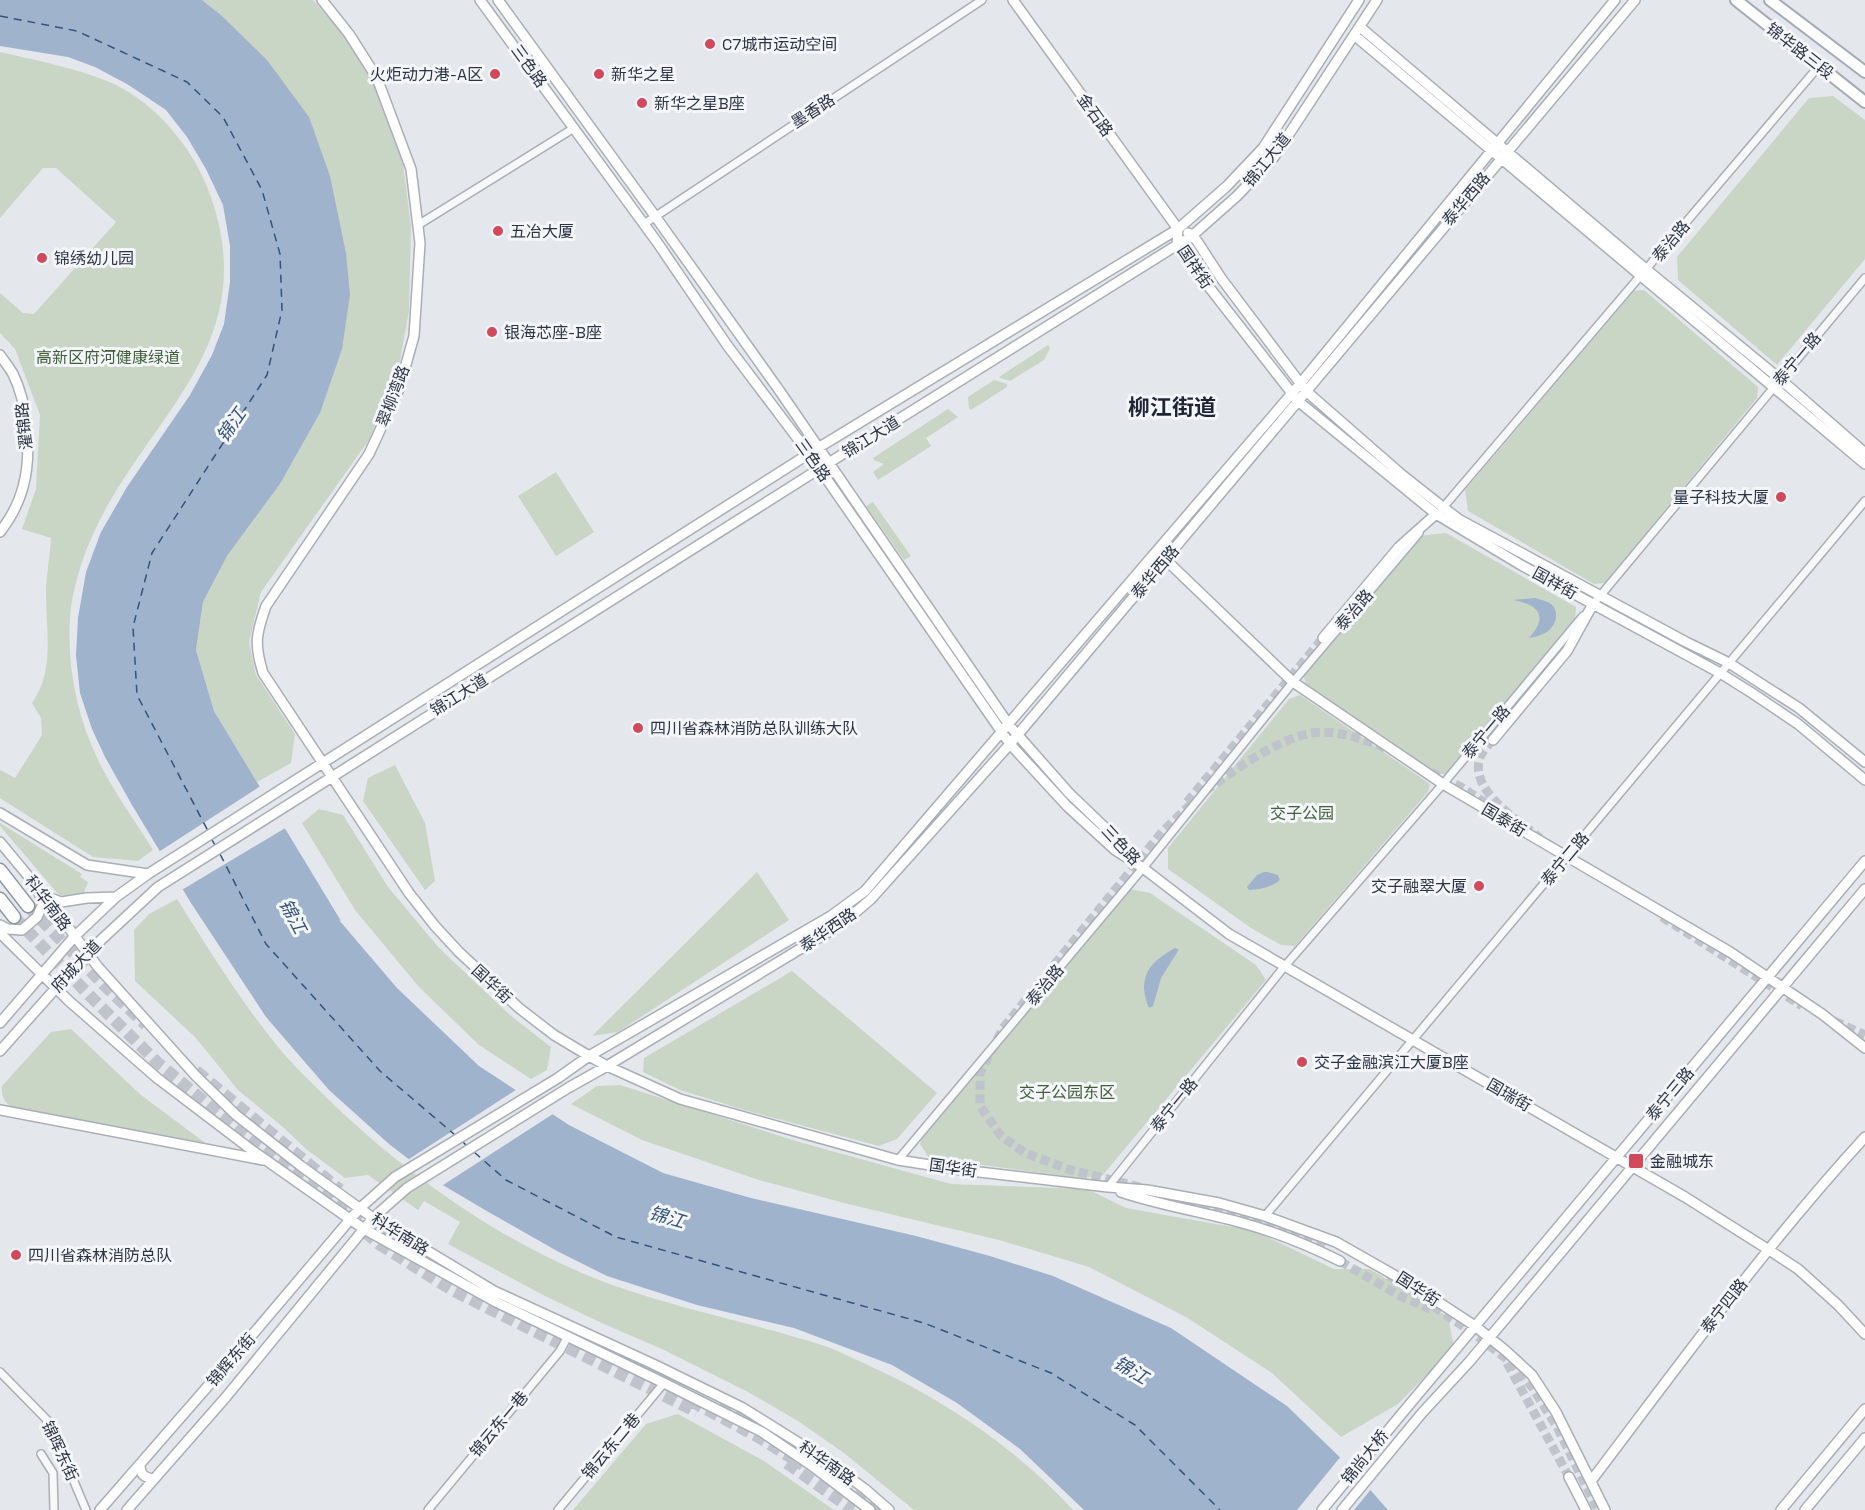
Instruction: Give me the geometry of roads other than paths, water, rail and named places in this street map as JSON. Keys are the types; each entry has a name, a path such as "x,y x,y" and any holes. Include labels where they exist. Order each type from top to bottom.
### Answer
{"highway":[{"name":"科华南路","path":"0,870 28,906"},
{"path":"0,899 14,917"}],"main road":[{"name":"锦华路三段","path":"1736,0 1865,102"},
{"name":"锦华路三段","path":"1770,0 1865,72"}],"street":[{"name":"翠柳湾路","path":"322,0 349,34 378,78 411,169 420,243 414,336 399,389 369,454 266,606 258,629 257,651 264,673 323,763"},
{"name":"三色路","path":"480,0 810,455 1010,744 1067,807 1115,850 1143,868"},
{"name":"三色路","path":"498,0 779,390 1017,736 1069,794 1121,843 1143,868"},
{"name":"墨香路","path":"644,224 982,0"},
{"name":"金石路","path":"1013,0 1178,229"},
{"name":"锦江大道","path":"148,874 818,448 1178,229 1227,186 1263,148 1359,0"},
{"name":"锦江大道","path":"294,800 1193,235 1237,196 1274,157 1377,0"},
{"name":"泰华西路","path":"407,1188 568,1088 843,923 871,899 1017,736 1298,401 1303,387 1494,146 1614,0"},
{"name":"泰华西路","path":"395,1177 558,1078 589,1056 831,916 865,891 1291,393 1303,387 1635,0"},
{"path":"1357,31 1644,273 1865,453"},
{"name":"泰治路","path":"898,1160 1143,868 1293,682 1819,66"},
{"path":"418,225 574,128"},
{"name":"国祥街","path":"1865,762 1799,708 1730,663 1440,511 1303,387 1221,278 1193,235 1178,229 1177,246 1298,401 1440,511 1481,542 1720,674 1798,724 1865,780"},
{"name":"泰宁一路","path":"1108,1187 1284,967 1443,784 1865,278"},
{"name":"濯锦路","path":"0,355 13,373 22,399 28,442 23,487 10,518 0,532"},
{"path":"1777,383 1865,464"},
{"name":"泰宁二路","path":"1265,1216 1865,501"},
{"path":"1323,638 1399,548 1440,511"},
{"name":"国泰街","path":"1166,560 1293,682 1443,784 1730,952 1822,1014 1865,1048"},
{"path":"1492,740 1567,651 1593,604"},
{"name":"国华街","path":"323,763 409,893 441,933 519,1008 554,1035 589,1056 680,1099 898,1160 962,1170 1147,1190 1219,1203 1265,1216 1336,1242 1407,1281 1475,1326 1532,1375 1556,1412 1605,1510"},
{"name":"府城大道","path":"0,1051 87,953 158,887 294,800"},
{"path":"0,813 87,865 148,874"},
{"name":"科华南路","path":"0,842 44,895 87,953 180,1059 236,1115 301,1167 373,1218 494,1291 743,1408 823,1458 889,1510"},
{"name":"泰宁三路","path":"1475,1326 1865,861"},
{"name":"国瑞街","path":"1143,868 1229,934 1616,1157 1769,1250 1806,1276 1865,1334"},
{"name":"府城大道","path":"0,1023 74,937 116,897 148,874"},
{"path":"0,924 8,929 22,930 37,917 43,904 35,885"},
{"name":"泰宁三路","path":"1490,1337 1865,889"},
{"path":"44,895 61,902 116,897"},
{"name":"科华南路","path":"0,933 56,988 158,1078 268,1161 364,1229 496,1302 762,1432 811,1465 870,1510"},
{"path":"0,1110 268,1161"},
{"name":"泰宁四路","path":"1591,1481 1712,1321 1827,1178 1865,1137"},
{"name":"锦辉东街","path":"100,1510 350,1219 395,1177"},
{"path":"1108,1187 1147,1201 1246,1224 1340,1260"},
{"name":"锦辉东街","path":"127,1510 226,1397 373,1218 407,1188"},
{"name":"锦尚大桥","path":"1322,1510 1475,1326"},
{"name":"锦云东一巷","path":"428,1510 560,1351 568,1336"},
{"name":"锦尚大桥","path":"1342,1510 1422,1413 1490,1337"},
{"name":"锦晖东街","path":"0,1372 50,1422 86,1510"},
{"name":"锦云东二巷","path":"558,1510 664,1383"},
{"path":"1781,1510 1865,1409"},
{"path":"1805,1510 1865,1438"},
{"path":"41,1454 53,1473 54,1510"},
{"path":"140,1465 142,1474 154,1479"},
{"path":"1569,1477 1586,1510"}],"water":[{"name":"锦江","path":"0,0 202,0 221,15 267,60 309,117 330,176 346,253 350,295 342,349 320,413 280,484 227,556 203,602 196,650 214,711 341,921 339,920 397,988 479,1066 569,1125 663,1173 751,1198 916,1236 990,1256 1053,1276 1171,1328 1287,1406 1351,1468 1388,1510 1084,1510 1020,1449 957,1403 892,1365 794,1328 697,1305 607,1276 557,1251 441,1184 389,1144 329,1090 266,1017 191,903 105,757 92,729 80,693 76,655 78,618 86,572 101,532 127,487 190,395 212,355 224,324 230,282 230,246 223,205 206,169 187,137 166,110 127,84 95,67 68,57 0,46"},
{"path":"1535,598 1553,606 1556,613 1555,620 1554,625 1547,631 1529,638 1539,623 1538,613 1535,608 1513,600"},
{"path":"1264,872 1278,875 1280,880 1265,888 1249,890 1247,887 1257,875"},
{"path":"1175,948 1178,951 1161,978 1153,1006 1149,1008 1144,989 1146,975 1153,964"}],"tunnel":[{"path":"1187,802 1323,638"},
{"path":"1205,791 1270,749 1312,733 1352,736 1389,750"},
{"path":"1493,740 1481,755 1478,768 1481,780 1487,791 1508,813 1540,838"},
{"path":"1431,772 1461,787 1501,813"},
{"path":"1140,1187 1071,1170 1025,1153 1001,1136 980,1106 980,1073 1003,1028 1162,832 1195,800"},
{"path":"28,906 146,1025"},
{"path":"14,917 157,1062 269,1155 334,1203 406,1248"},
{"path":"1662,917 1802,1006"},
{"path":"1834,1021 1865,1035"},
{"path":"196,1071 340,1190"},
{"path":"1188,1201 1327,1243"},
{"path":"365,1232 379,1244 452,1290 697,1412"},
{"path":"1340,1261 1400,1296 1430,1309"},
{"path":"1389,1276 1473,1333 1512,1363 1532,1387 1557,1427 1598,1510"},
{"path":"627,1357 671,1377"},
{"path":"1507,1363 1569,1477"},
{"path":"691,1401 760,1438 803,1465"},
{"path":"722,1401 842,1476 882,1510"},
{"path":"787,1463 853,1510"}],"place":[{"name":"C7城市运动空间","path":"710,44"},
{"name":"火炬动力港-A区","path":"495,74"},
{"name":"新华之星","path":"599,74"},
{"name":"新华之星B座","path":"642,103"},
{"name":"五冶大厦","path":"498,231"},
{"name":"锦绣幼儿园","path":"42,258"},
{"name":"银海芯座-B座","path":"492,332"},
{"name":"量子科技大厦","path":"1781,497"},
{"name":"四川省森林消防总队训练大队","path":"638,728"},
{"name":"交子融翠大厦","path":"1479,886"},
{"name":"交子金融滨江大厦B座","path":"1302,1062"},
{"name":"金融城东","path":"1636,1161"},
{"name":"四川省森林消防总队","path":"16,1255"}],"district":[{"name":"柳江街道","path":"1172,407"}],"park label":[{"name":"高新区府河健康绿道","path":"108,357"},
{"name":"交子公园","path":"1302,813"},
{"name":"交子公园东区","path":"1067,1092"}]}
